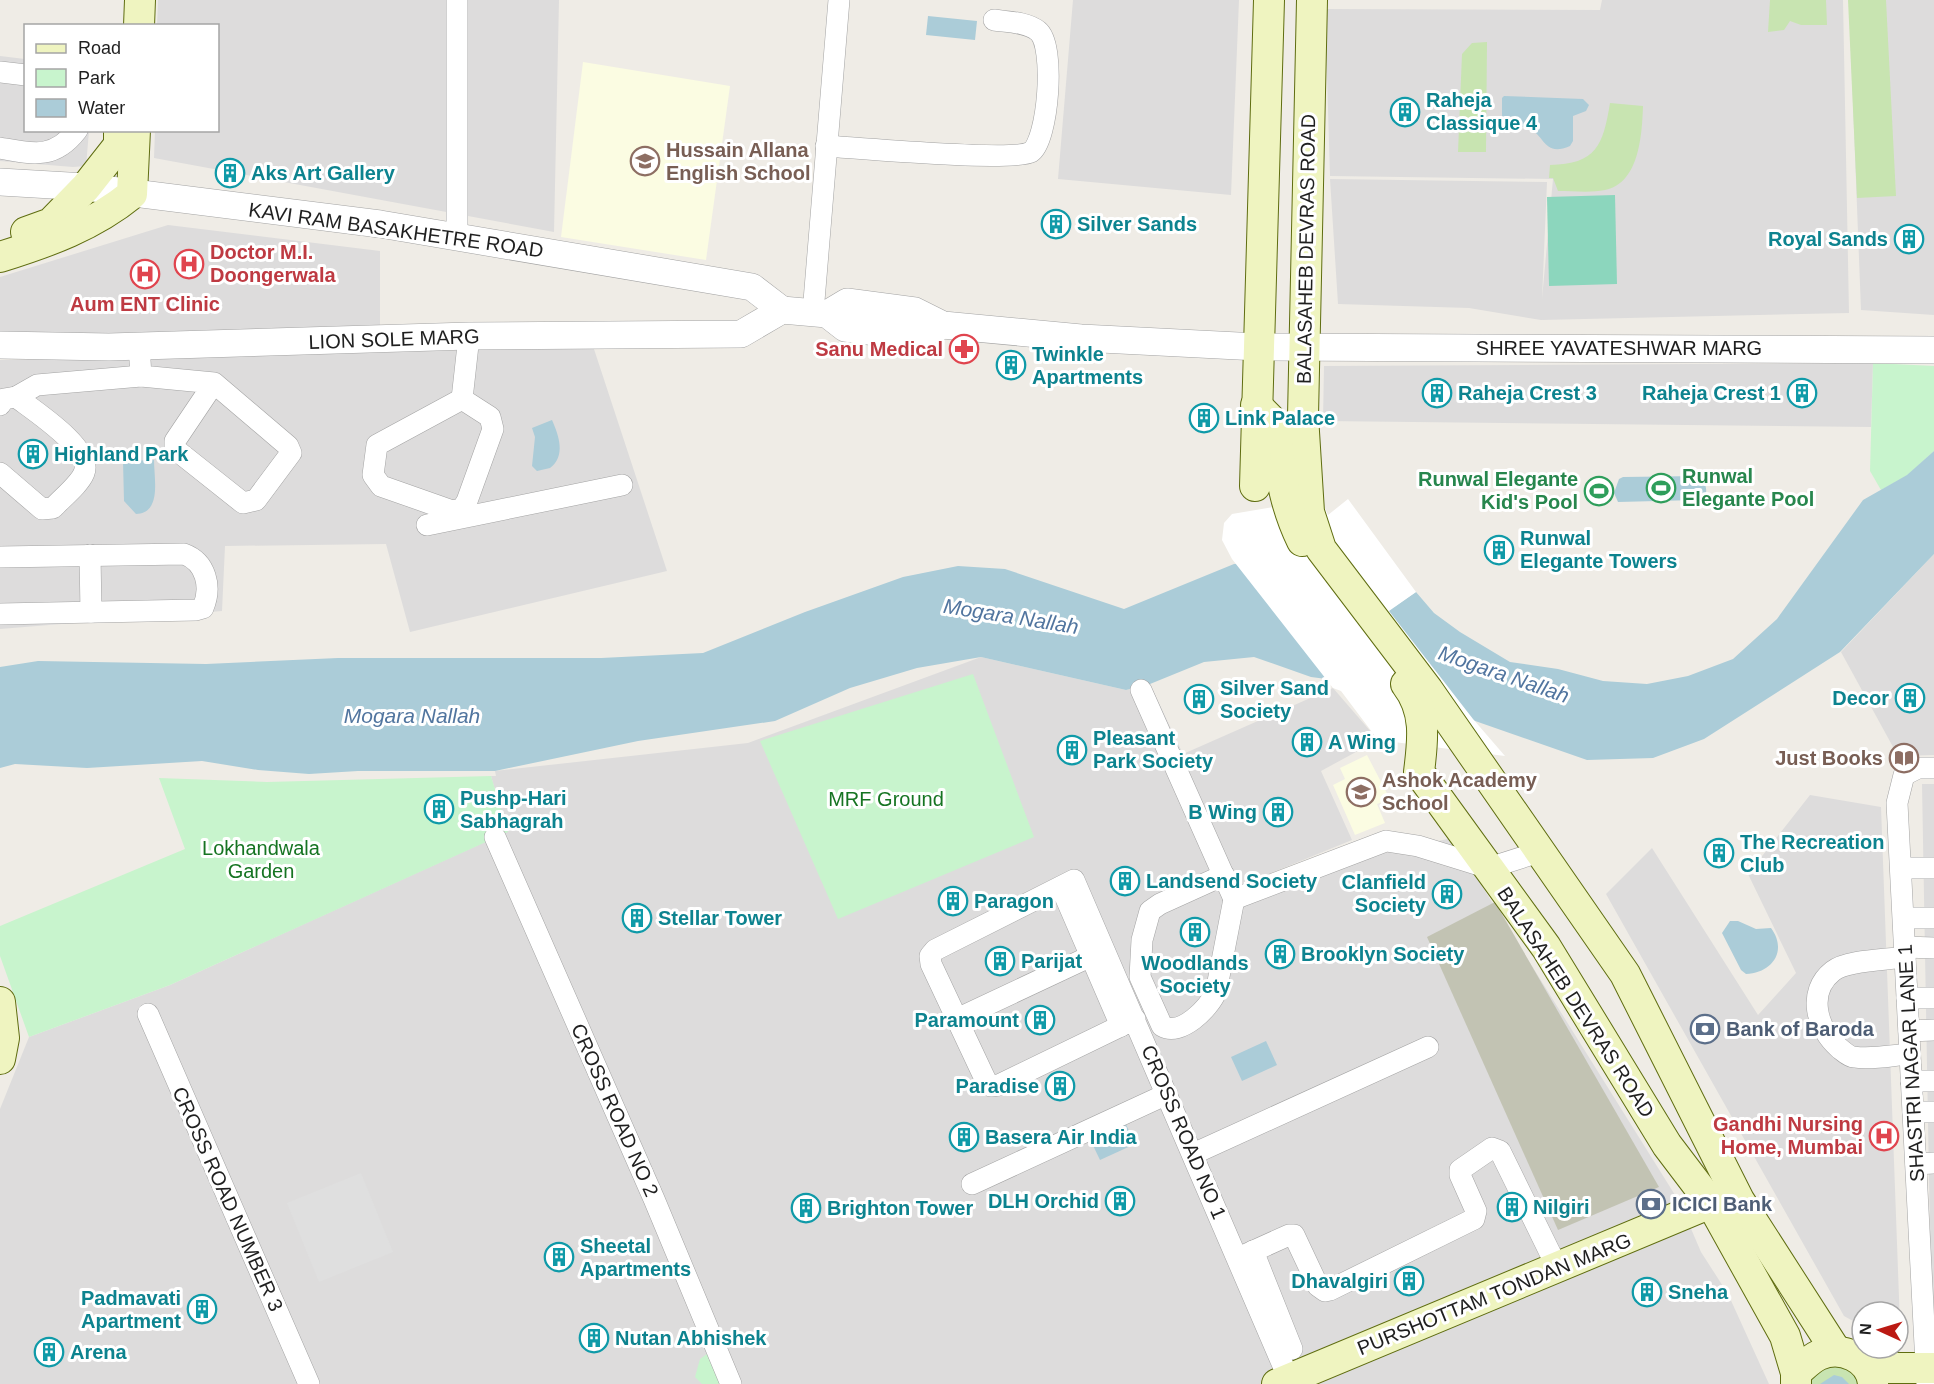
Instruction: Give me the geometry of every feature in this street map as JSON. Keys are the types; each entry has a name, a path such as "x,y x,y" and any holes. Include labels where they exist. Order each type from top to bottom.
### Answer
{"main road":[{"path":"121,0 121,24"},
{"path":"139,24 140,0"},
{"path":"1255,486 1269,0"},
{"name":"BALASAHEB DEVRAS ROAD","path":"1312,0 1303,416 1308,501 1321,562 1421,692 1539,852 1625,974 1723,1208 1785,1336 1796,1379"},
{"path":"0,241 51,223 86,187 119,145 119,132"},
{"path":"0,257 52,240 87,224 115,208 132,194 135,132"},
{"path":"1256,405 1277,426 1281,481 1290,516 1321,562"},
{"name":"BALASAHEB DEVRAS ROAD","path":"1421,692 1420,708 1423,729 1419,772 1546,947 1667,1145 1723,1208 1836,1351"},
{"path":"0,1002 4,1038 0,1059"},
{"name":"PURSHOTTAM TONDAN MARG","path":"1326,1384 1723,1208"},
{"name":"PURSHOTTAM TONDAN MARG","path":"1285,1382 1557,1267 1637,1245"},
{"path":"1796,1379 1816,1356 1836,1351 1851,1354 1871,1376 1929,1373"}],"street":[{"path":"457,0 457,236"},
{"path":"782,310 820,314 826,146 839,0"},
{"path":"826,146 998,156 1030,152 1038,144 1043,128 1050,69 1047,41 1038,30 1023,24 994,20"},
{"path":"0,72 24,75"},
{"path":"0,148 37,155 54,149 75,132"},
{"name":"KAVI RAM BASAKHETRE ROAD","path":"0,182 86,187 457,236 752,287 782,310"},
{"name":"LION SOLE MARG","path":"0,345 109,348 139,345 469,336 741,334 782,310"},
{"name":"SHREE YAVATESHWAR MARG","path":"820,314 844,328 915,336 943,325 1081,338 1258,347 1934,350"},
{"path":"462,399 469,336"},
{"path":"139,345 141,376"},
{"path":"0,473 42,509 53,508 84,474 86,462 77,446 8,401 37,385 141,376 214,384 288,446 291,453 256,500 243,503 176,449 175,441 214,384"},
{"path":"462,399 490,417 493,429 462,509 452,511 381,486 373,475 377,446 462,399"},
{"path":"427,525 622,485"},
{"path":"0,557 184,554 197,559 204,567 207,600 203,608 196,610 0,614"},
{"path":"90,555 92,612"},
{"path":"1141,690 1224,875 1234,898 1212,1002 1200,1016 1172,1029 1166,1029 1162,1026 1140,977 1142,940 1150,912 1160,904 1224,875"},
{"name":"SHASTRI NAGAR LANE 1","path":"1929,1373 1924,1112 1911,1082 1897,803 1904,775 1918,768 1934,768"},
{"name":"CROSS ROAD NO 2","path":"495,837 654,1199 731,1384"},
{"path":"1234,898 1386,841 1418,846 1489,868 1539,852"},
{"path":"1901,868 1934,868"},
{"path":"1068,884 1091,956 1128,1023 999,1085 992,1086 986,1081 931,964 930,956 934,950 1068,884"},
{"name":"CROSS ROAD NO 1","path":"1068,884 1128,1023 1167,1094 1193,1154 1245,1254 1285,1382"},
{"path":"1904,918 1934,918"},
{"path":"1910,1054 1853,1058 1823,1031 1817,1014 1818,997 1824,981 1834,970 1846,965 1905,952 1934,948"},
{"path":"957,1019 1091,956"},
{"path":"1907,998 1934,998"},
{"name":"CROSS ROAD NUMBER 3","path":"148,1014 309,1384"},
{"path":"1909,1031 1934,1030"},
{"path":"1193,1154 1428,1047"},
{"path":"1911,1082 1934,1081"},
{"path":"972,1184 1167,1094"},
{"path":"1292,1349 1245,1254 1294,1235 1318,1286 1325,1291 1330,1290 1474,1219 1476,1211 1460,1175 1460,1170 1492,1148 1500,1151 1557,1267"}],"shaded area":[{"path":"158,0 559,0 554,232 154,158 155,132 219,132 219,24 157,24"},
{"path":"1073,0 1239,0 1231,195 1058,179"},
{"path":"1602,0 1843,0 1849,313 1541,320 1469,308 1338,304 1330,179 1547,182 1542,299 1553,179 1330,176 1325,9 1600,10"},
{"path":"1849,0 1934,0 1934,315 1861,310"},
{"path":"0,56 24,59 24,132 89,132 86,166 0,161"},
{"name":"Hussain Allana English School","path":"583,62 730,86 706,260 561,237"},
{"path":"168,225 380,251 380,328 0,336 0,277"},
{"name":"Highland Park","path":"592,343 667,571 410,632 386,544 225,546 222,611 0,629 0,360 468,350"},
{"path":"1873,363 1871,427 1323,421 1324,366"},
{"path":"1934,554 1934,755 1898,756 1841,652"},
{"path":"981,657 1126,690 1150,684 1183,754 1333,688 1378,740 1321,771 1352,840 1244,884 1452,838 1680,1203 1701,1252 1728,1294 1769,1384 0,1384 0,1109 29,1037 170,985 507,832 491,776 496,776 495,771 748,743"},
{"name":"Ashok Academy School","path":"1367,755 1390,799 1377,804 1385,823 1355,835 1333,785 1345,779 1340,768"},
{"path":"1922,784 1934,784 1934,1347 1932,1347"},
{"path":"1810,795 1881,807 1899,1300 1850,1300 1850,1319 1844,1316 1606,894 1652,848 1758,1015 1796,973 1748,874"},
{"path":"1495,902 1659,1187 1558,1230 1427,937"},
{"path":"361,1173 393,1252 319,1282 287,1203"}],"green space":[{"path":"1770,0 1826,0 1827,25 1801,25 1790,21 1784,30 1768,32"},
{"path":"1848,0 1886,0 1896,196 1857,198"},
{"path":"1487,42 1486,152 1458,152 1462,54 1472,43"},
{"path":"1610,103 1643,106 1642,130 1637,156 1626,178 1605,190 1558,191 1553,178 1549,178 1550,165 1578,161 1595,150 1604,131"},
{"path":"1615,195 1617,284 1549,286 1547,197"},
{"path":"1873,363 1934,366 1934,451 1908,475 1881,490 1870,471"},
{"name":"MRF Ground","path":"973,674 1034,837 838,919 760,741"},
{"name":"Lokhandwala Garden","path":"491,776 508,832 170,985 29,1037 0,956 0,926 185,849 159,778 267,782"},
{"path":"707,1354 720,1384 702,1384 695,1377 700,1359"},
{"path":"1848,1365 1862,1384 1807,1384 1821,1366"}],"water":[{"path":"928,16 977,21 975,40 926,35"},
{"path":"1504,96 1583,99 1589,105 1586,111 1573,116 1573,141 1570,146 1555,149 1530,129 1502,126 1502,98"},
{"path":"552,420 559,439 560,452 550,468 537,471 532,466 535,437 532,428"},
{"name":"Mogara Nallah","path":"1934,451 1934,554 1840,652 1704,739 1653,758 1587,760 1372,685 1311,677 1254,657 1204,662 1150,684 1126,690 981,657 917,668 850,688 775,721 638,741 495,771 358,771 309,774 258,770 202,761 87,768 15,764 0,768 0,667 38,661 206,664 338,658 601,658 703,653 805,612 903,577 958,566 1005,569 1124,609 1234,564 1265,563 1394,607 1416,592 1434,613 1460,632 1510,662 1558,669 1603,681 1647,684 1688,676 1733,659 1777,619 1863,500 1907,475"},
{"path":"154,460 155,493 153,501 150,508 136,514 124,501 123,461"},
{"name":"Runwal Elegante Pool","path":"1699,476 1705,485 1706,494 1705,497 1696,500 1618,502 1614,493 1619,479 1623,477"},
{"name":"Runwal Elegante Kid's Pool","path":"1594,479 1606,479 1610,483 1608,496 1604,501 1588,502 1587,494"},
{"path":"1730,921 1738,921 1756,929 1771,928 1778,945 1775,959 1770,965 1755,973 1746,974 1741,970 1722,933"},
{"path":"1266,1041 1277,1065 1242,1081 1231,1057"},
{"path":"1124,1120 1135,1144 1100,1160 1089,1137"},
{"path":"1834,1375 1842,1377 1849,1384 1820,1384"}],"pier":[{"path":"1321,499 1328,515 1348,499 1416,592 1389,611 1473,719 1505,756 1378,740 1341,691 1333,688 1232,559 1222,540 1224,523 1232,514"}],"place":[{"name":"Raheja Classique 4","path":"1405,112"},
{"name":"Hussain Allana English School","path":"645,161"},
{"name":"Aks Art Gallery","path":"230,173"},
{"name":"Silver Sands","path":"1056,224"},
{"name":"Royal Sands","path":"1909,239"},
{"name":"Doctor M.I. Doongerwala","path":"189,264"},
{"name":"Aum ENT Clinic","path":"145,274"},
{"name":"Sanu Medical","path":"964,349"},
{"name":"Twinkle Apartments","path":"1011,365"},
{"name":"Raheja Crest 3","path":"1437,393"},
{"name":"Raheja Crest 1","path":"1802,393"},
{"name":"Link Palace","path":"1204,418"},
{"name":"Highland Park","path":"33,454"},
{"name":"Runwal Elegante Pool","path":"1661,488"},
{"name":"Runwal Elegante Kid's Pool","path":"1599,491"},
{"name":"Runwal Elegante Towers","path":"1499,550"},
{"name":"Decor","path":"1910,698"},
{"name":"Silver Sand Society","path":"1199,699"},
{"name":"A Wing","path":"1307,742"},
{"name":"Pleasant Park Society","path":"1072,750"},
{"name":"Just Books","path":"1904,758"},
{"name":"Ashok Academy School","path":"1361,792"},
{"name":"Pushp-Hari Sabhagrah","path":"439,809"},
{"name":"B Wing","path":"1278,812"},
{"name":"The Recreation Club","path":"1719,853"},
{"name":"Landsend Society","path":"1125,881"},
{"name":"Clanfield Society","path":"1447,894"},
{"name":"Paragon","path":"953,901"},
{"name":"Stellar Tower","path":"637,918"},
{"name":"Woodlands Society","path":"1195,932"},
{"name":"Brooklyn Society","path":"1280,954"},
{"name":"Parijat","path":"1000,961"},
{"name":"Paramount","path":"1040,1020"},
{"name":"Bank of Baroda","path":"1705,1029"},
{"name":"Paradise","path":"1060,1086"},
{"name":"Gandhi Nursing Home, Mumbai","path":"1884,1136"},
{"name":"Basera Air India","path":"964,1137"},
{"name":"DLH Orchid","path":"1120,1201"},
{"name":"ICICI Bank","path":"1651,1204"},
{"name":"Nilgiri","path":"1512,1207"},
{"name":"Brighton Tower","path":"806,1208"},
{"name":"Sheetal Apartments","path":"559,1257"},
{"name":"Dhavalgiri","path":"1409,1281"},
{"name":"Sneha","path":"1647,1292"},
{"name":"Padmavati Apartment","path":"202,1309"},
{"name":"Nutan Abhishek","path":"594,1338"},
{"name":"Arena","path":"49,1352"}]}
